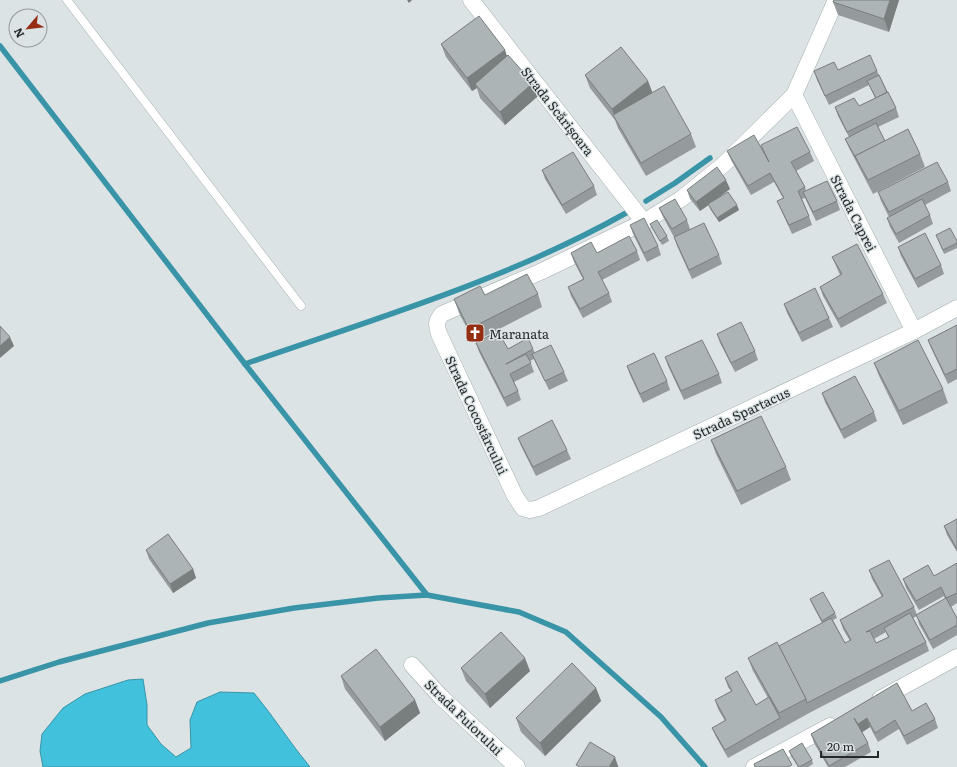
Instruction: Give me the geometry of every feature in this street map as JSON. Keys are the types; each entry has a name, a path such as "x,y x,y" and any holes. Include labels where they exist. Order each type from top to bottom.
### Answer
{"street":[{"name":"Strada Scărișoara","path":"471,0 644,222"},
{"path":"644,222 680,200 723,165 794,95 836,0"},
{"name":"Strada Caprei","path":"794,95 914,331"},
{"name":"Strada Cocostârcului","path":"523,508 515,496 439,334 436,326 437,319 446,312 540,272 644,222"},
{"name":"Strada Spartacus","path":"523,508 530,510 539,508 914,331 957,308"},
{"path":"866,706 957,657"},
{"name":"Strada Fuiorului","path":"412,665 441,697 517,767"},
{"path":"754,767 845,718"}],"lane":[{"path":"67,0 301,306"}],"water":[{"path":"143,679 147,705 147,725 161,744 176,757 191,748 190,720 197,702 220,692 254,693 310,767 43,767 40,751 42,734 63,708 85,694 128,680"}],"building":[{"path":"834,0 890,0 884,19 833,2"},
{"path":"479,16 505,50 467,78 441,44"},
{"path":"621,47 648,81 612,109 585,75"},
{"path":"508,55 533,83 500,112 475,84"},
{"path":"870,55 877,71 825,96 814,71 834,62 838,70"},
{"path":"879,75 887,92 876,98 867,81"},
{"path":"664,86 691,134 641,163 613,115"},
{"path":"888,92 896,108 847,132 835,107 854,98 859,106"},
{"path":"876,123 885,141 855,156 857,160 845,139"},
{"path":"797,127 810,152 791,162 805,187 798,191 809,216 789,225 777,201 784,198 770,173 748,186 727,151 754,135 769,162 761,145"},
{"path":"908,129 920,154 868,180 855,156"},
{"path":"573,152 594,186 562,205 542,170"},
{"path":"937,162 948,182 889,212 878,192"},
{"path":"717,167 726,180 696,202 687,190"},
{"path":"827,181 837,201 813,212 803,192"},
{"path":"728,192 737,205 717,218 708,204"},
{"path":"675,199 687,220 672,229 659,208"},
{"path":"922,199 930,215 896,234 887,218"},
{"path":"644,218 658,246 644,253 630,225"},
{"path":"657,220 667,236 660,241 650,224"},
{"path":"704,223 719,255 689,270 674,237"},
{"path":"950,228 957,243 943,250 936,235"},
{"path":"925,233 941,265 915,279 898,247"},
{"path":"629,236 637,251 598,272 609,293 580,309 568,287 584,279 571,253 591,242 597,253"},
{"path":"857,244 883,294 838,319 820,287 842,274 832,257"},
{"path":"527,274 538,294 469,329 454,299 480,286 485,295"},
{"path":"815,288 829,318 799,333 784,304"},
{"path":"741,322 755,351 731,363 717,334"},
{"path":"957,325 957,369 945,375 928,340"},
{"path":"0,326 10,337 0,346"},
{"path":"498,331 508,349 528,338 533,349 506,364 526,354 531,363 510,374 518,391 504,398 476,343"},
{"path":"702,340 719,374 681,391 665,357"},
{"path":"918,340 943,389 899,411 874,363"},
{"path":"551,345 564,372 545,381 532,354"},
{"path":"654,353 667,381 640,394 627,366"},
{"path":"855,376 874,412 841,430 822,393"},
{"path":"761,416 786,467 737,491 711,440"},
{"path":"552,420 567,450 533,467 518,438"},
{"path":"957,519 957,549 944,526"},
{"path":"168,534 193,569 170,584 146,550"},
{"path":"889,560 914,607 866,632 870,631 876,643 889,637 884,628 910,613 926,642 807,703 779,646 831,618 845,643 851,640 840,620 883,596 869,570"},
{"path":"957,563 957,593 946,598 941,587 916,601 903,579 928,565 934,576"},
{"path":"823,592 835,613 822,621 810,599"},
{"path":"946,598 957,618 957,625 930,640 916,615"},
{"path":"501,632 525,658 485,694 461,668"},
{"path":"777,642 806,699 779,713 748,658"},
{"path":"376,649 415,700 380,727 341,676"},
{"path":"572,663 596,688 540,743 516,718"},
{"path":"737,671 756,705 769,697 780,718 725,750 712,728 726,720 715,700 732,691 725,678"},
{"path":"897,683 912,711 926,703 935,719 904,736 895,720 875,733 867,718 858,724 854,718 868,743 829,766 811,734"},
{"path":"590,742 615,757 609,767 580,767 576,765"},
{"path":"802,743 812,760 799,767 789,751"},
{"path":"783,749 792,765 787,767 755,767 754,764"}],"waterway":[{"path":"0,46 245,364 427,595"},
{"path":"646,201 675,183 710,158"},
{"path":"245,364 439,297 487,278 534,259 581,237 626,213"},
{"path":"0,681 59,662 208,623 294,608 378,598 427,595 519,612 566,632 661,717 705,767"}],"place":[{"name":"Maranata","path":"475,333"}]}
